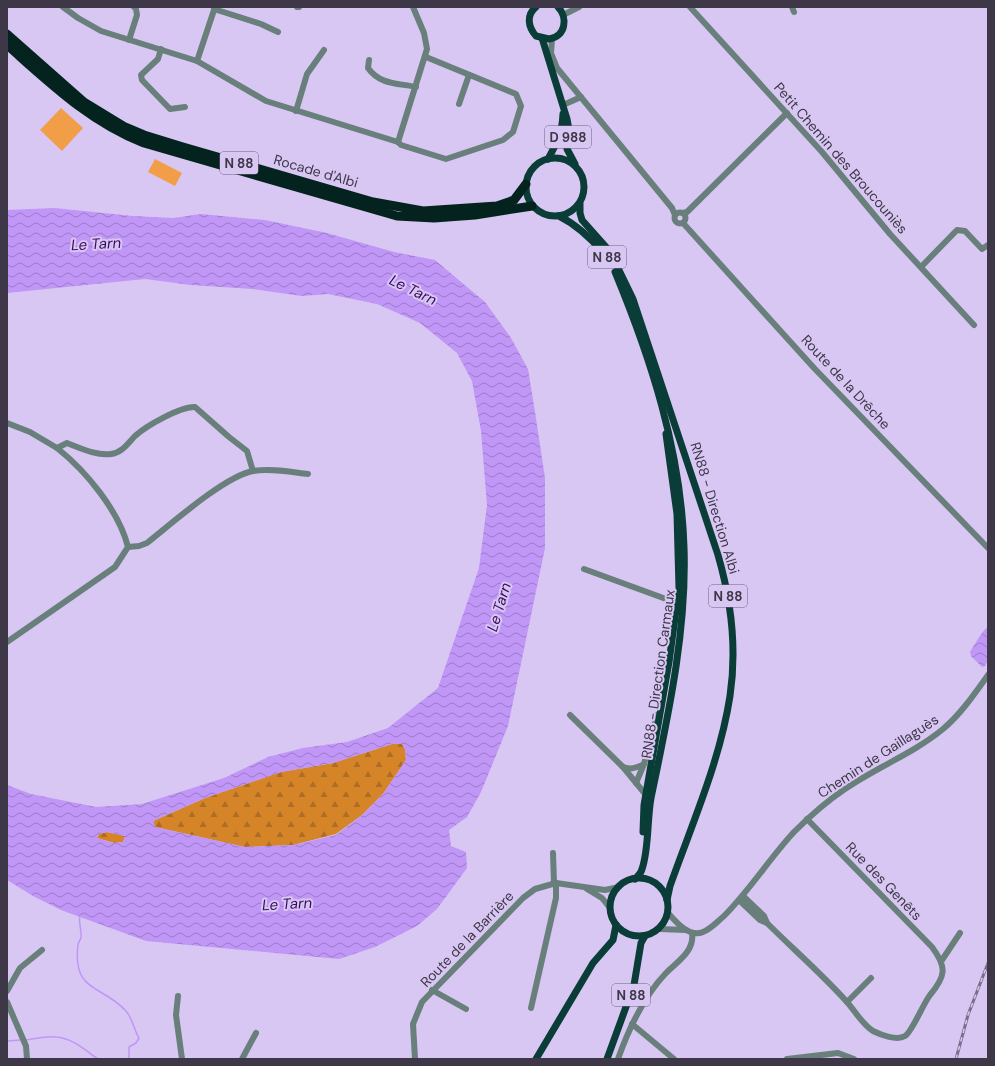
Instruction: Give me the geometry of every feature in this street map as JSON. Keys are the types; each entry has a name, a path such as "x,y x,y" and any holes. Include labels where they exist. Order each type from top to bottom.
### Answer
{"highway":[{"name":"Rocade d'Albi","path":"7,34 84,102 125,127 177,145 373,202 423,211 497,206 514,200 526,184"},
{"name":"Rocade d'Albi","path":"7,45 79,108 112,128 144,143 397,216 434,218 475,215 532,206"}],"main road":[{"path":"536,7 530,14 529,26 532,32 542,38 552,38 561,32 564,27 564,15 558,7"},
{"path":"542,38 563,106"},
{"name":"D 988","path":"548,159 559,141 562,132 563,106"},
{"name":"D 988","path":"563,106 569,130 567,149 576,166"},
{"path":"548,159 563,159 576,166 581,173 585,188 580,204 571,212 560,216 546,215 532,206 526,192 526,184 533,168 548,159"},
{"name":"RN88 - Direction Albi","path":"580,204 582,220 613,260 633,299 723,572 728,594 732,654 730,695 716,756 670,886 668,900"},
{"name":"RN88 - Direction Carmaux","path":"560,216 575,224 590,238 608,258 614,269 662,406 668,426 679,485 684,541 684,582 677,655 650,806 645,854 642,870 635,879"},
{"path":"645,854 643,828 646,795 666,682 677,603 678,527 662,406"},
{"path":"536,1059 593,962 613,940 616,925 610,908 612,897 619,887 626,882 635,879 645,879 655,883 663,891 668,900 668,913 659,928 645,936 629,934 616,925"},
{"name":"N 88","path":"608,1059 634,985 641,943 645,936"}],"street":[{"path":"63,7 88,25 129,40 197,61 258,98 398,142 401,145 446,159 508,138 513,132 521,106 516,94 426,58"},
{"path":"129,40 137,14 134,7"},
{"path":"398,142 426,58 426,39 413,7"},
{"path":"564,15 579,7"},
{"name":"Petit Chemin des Broucouniès","path":"690,7 787,113 890,234 974,325"},
{"path":"197,61 215,8 261,24 278,32"},
{"path":"552,38 551,53 557,68 672,208 676,222 684,222 686,217 683,213"},
{"path":"161,50 158,59 141,75 142,80 170,109 185,107"},
{"path":"296,111 307,74 324,50"},
{"path":"369,60 368,68 374,76 392,84 416,87"},
{"path":"459,104 469,75"},
{"path":"563,106 581,97"},
{"path":"675,215 679,212 687,212 787,113"},
{"name":"Route de la Drêche","path":"684,222 814,368 988,548"},
{"path":"921,267 957,230 965,231 982,249 988,245"},
{"path":"57,448 67,444 103,455 114,454 122,450 139,433 186,407 195,407 228,437 247,451 253,471"},
{"path":"7,423 30,432 57,448 77,464 92,481 117,520 128,547"},
{"path":"7,642 114,567 128,547 139,546 146,543 216,490 243,474 253,471 269,470 308,474"},
{"path":"584,569 677,603"},
{"name":"Chemin de Gaillaguès","path":"659,928 702,933 712,927 741,898 778,850 807,820 846,788 937,734 961,710 988,675"},
{"path":"636,783 644,764 666,682"},
{"path":"570,715 623,767 646,795"},
{"path":"623,767 627,769 638,768 644,764"},
{"name":"Rue des Genêts","path":"807,820 906,920 942,960"},
{"path":"531,1008 556,898 553,853"},
{"name":"Route de la Barrière","path":"415,1059 413,1024 422,1002 523,898 535,889 555,883 575,884 602,898 610,908"},
{"name":"Route de la Barrière","path":"585,888 605,890 619,887"},
{"path":"741,898 760,920 767,923 846,1002 864,1024 874,1031 892,1037 905,1036 908,1033 923,1006 940,982 943,971 942,960 960,934"},
{"path":"618,1059 632,1024 651,991 689,950 689,932 668,913"},
{"path":"7,991 20,968 42,950"},
{"path":"846,1002 871,978"},
{"path":"432,990 466,1009"},
{"path":"178,996 176,1014 182,1059"},
{"path":"7,1002 26,1046 27,1059"},
{"path":"632,1024 674,1059"},
{"path":"242,1059 256,1033"},
{"path":"787,1059 838,1053 854,1059"}],"green space":[{"path":"392,744 402,744 405,749 406,760 383,794 362,815 336,834 293,845 245,847 155,827 153,821 205,798 281,772 333,763"},
{"path":"107,832 125,836 123,842 114,843 97,838 99,834"}],"shaded area":[{"path":"61,108 83,128 62,151 40,130"},
{"path":"155,159 182,173 175,186 148,172"}],"water":[{"name":"Le Tarn","path":"54,208 133,216 173,218 201,214 265,220 327,233 394,252 435,260 485,302 511,338 528,369 535,412 545,478 545,548 508,726 481,792 467,817 449,830 451,846 466,852 467,868 437,909 417,926 375,947 339,959 146,941 61,910 33,896 7,880 7,785 31,794 96,807 142,804 224,778 268,757 303,748 347,742 388,728 438,688 479,568 487,505 481,431 472,381 457,353 420,323 377,304 328,294 302,296 252,289 191,285 145,279 7,293 7,210","holes":["392,744 402,744 405,749 406,760 383,794 362,815 336,835 293,845 245,847 155,827 153,821 205,798 281,772 333,763","107,832 125,836 123,842 113,843 97,838 99,834"]},
{"path":"988,627 988,660 985,666 982,667 971,656 970,652 981,634"}],"waterway":[{"path":"80,916 79,921 81,938 78,944 77,961 80,972 84,980 117,1003 130,1017 139,1038 136,1043 129,1047 129,1059"},
{"path":"25,1040 48,1037 62,1038 79,1045 98,1059"},
{"path":"7,1041 21,1040"}],"railway":[{"path":"956,1059 968,1015 988,963"}]}
